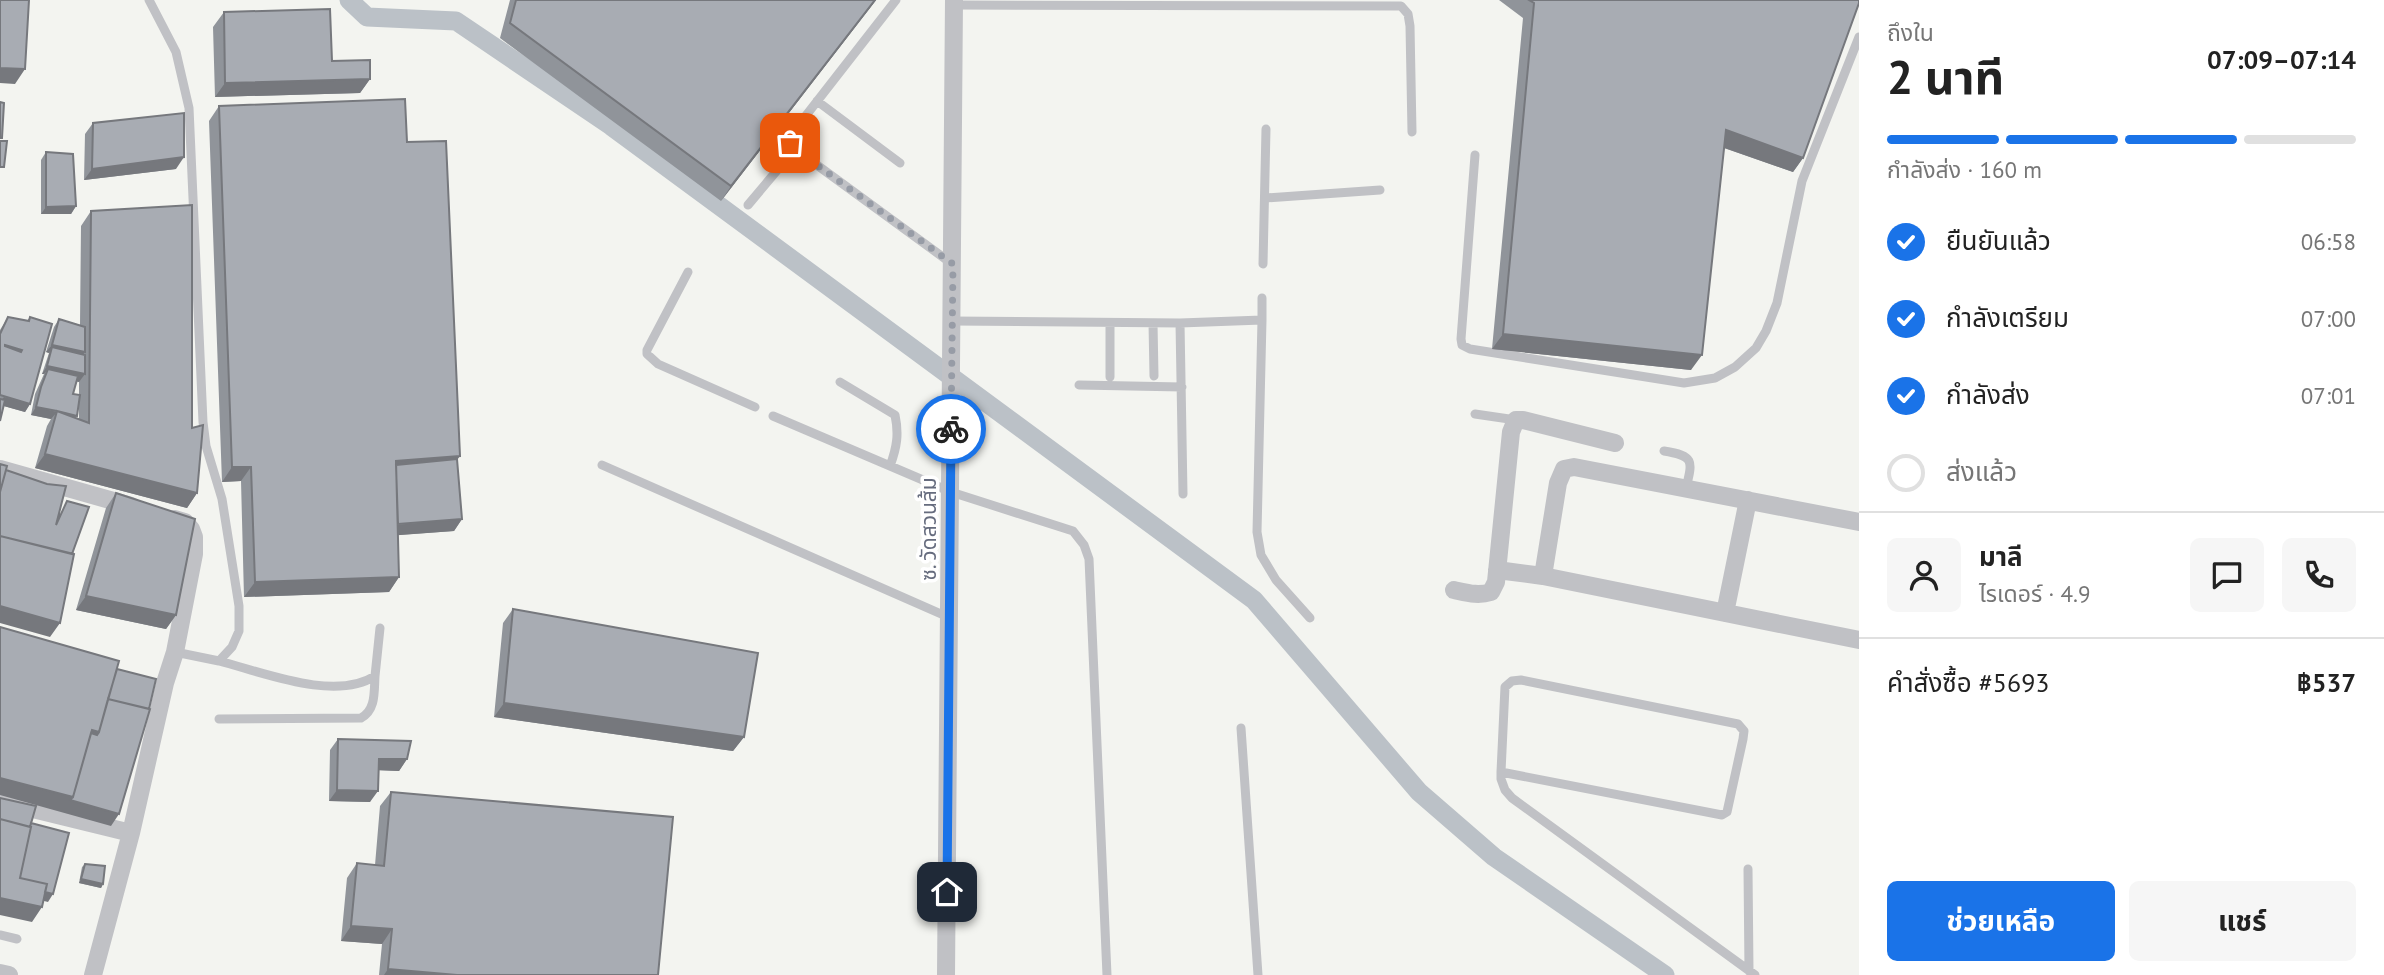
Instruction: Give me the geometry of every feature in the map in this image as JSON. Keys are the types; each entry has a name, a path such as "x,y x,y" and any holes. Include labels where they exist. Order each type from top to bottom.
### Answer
{"street":[{"name":"ซ. วัดสวนส้ม","path":"946,975 954,3"},
{"path":"1454,590 1477,595 1492,592 1497,570 1511,432 1516,420 1615,443"},
{"path":"1543,576 1558,482 1564,469 1574,467 1859,522"},
{"path":"0,469 185,522 194,537 194,554 175,652 158,681 131,833 93,975"},
{"path":"1726,613 1748,500"},
{"path":"1497,570 1543,576 1859,640"},
{"path":"0,801 131,833"},
{"path":"0,973 9,975"}],"lane":[{"path":"149,0 176,52 189,108 203,422 206,446 222,499 239,606 239,631 232,647 219,661"},
{"path":"896,0 790,136 790,143 953,264"},
{"path":"954,3 1401,6 1408,14 1410,26 1412,131"},
{"path":"1475,155 1462,345 1470,349 1684,383 1714,378 1735,367 1756,348 1766,331 1777,303 1802,181 1859,37"},
{"path":"817,101 900,163"},
{"path":"1263,264 1266,129"},
{"path":"748,205 795,149"},
{"path":"1265,198 1380,190"},
{"path":"688,272 647,354 658,364 755,408"},
{"path":"1262,298 1257,532 1261,555 1276,580 1310,618"},
{"path":"952,321 1180,323 1262,320"},
{"path":"1110,323 1110,377"},
{"path":"1153,323 1154,376"},
{"path":"1180,323 1183,494"},
{"path":"840,382 895,415 897,447 890,466"},
{"path":"1079,385 1182,387"},
{"path":"1475,414 1516,420"},
{"path":"773,416 951,492 1073,531 1084,545 1089,559 1107,975"},
{"path":"1664,451 1688,458 1691,464 1686,488"},
{"path":"602,465 950,617"},
{"path":"219,719 361,718 367,715 373,706 380,628"},
{"path":"175,652 310,684 343,687 364,683 375,676"},
{"path":"1501,772 1722,815 1727,812 1744,731 1738,724 1512,681 1505,687 1501,772 1501,779 1512,798 1752,973"},
{"path":"1241,728 1258,975"},
{"path":"1748,869 1752,973"},
{"path":"0,935 17,939"}],"building":[{"path":"0,0 29,0 25,69 0,68"},
{"path":"516,0 875,0 731,186 510,23"},
{"path":"1529,0 1859,0 1803,158 1726,130 1702,355 1503,334 1534,3"},
{"path":"330,9 332,61 370,60 370,79 225,83 224,12"},
{"path":"405,99 407,142 446,141 460,456 396,461 399,577 255,582 251,467 232,467 219,106"},
{"path":"0,102 4,103 2,138 0,138"},
{"path":"184,113 184,157 92,169 93,123"},
{"path":"0,141 7,141 4,167 0,167"},
{"path":"46,152 73,154 76,206 46,207"},
{"path":"192,205 192,428 203,425 197,493 45,454 57,411 89,423 91,211"},
{"path":"8,317 29,321 30,317 52,324 30,404 0,395 0,334"},
{"path":"59,319 85,327 85,352 52,345"},
{"path":"52,347 85,355 85,374 47,366"},
{"path":"48,369 78,376 73,394 80,395 77,416 36,407"},
{"path":"0,399 5,400 0,421"},
{"path":"457,459 462,519 398,524 396,465"},
{"path":"0,464 7,466 0,492"},
{"path":"6,470 47,484 66,486 56,525 67,501 89,507 72,554 0,536 0,492"},
{"path":"116,493 195,519 176,615 86,596"},
{"path":"0,536 74,554 60,623 0,606"},
{"path":"513,609 758,653 744,737 504,703"},
{"path":"0,627 119,661 99,732 92,730 73,797 0,778"},
{"path":"117,669 156,679 149,709 108,699"},
{"path":"108,699 150,709 119,814 70,800 91,733 97,735 99,732"},
{"path":"338,739 411,741 407,759 379,759 378,791 337,790"},
{"path":"391,792 673,817 658,975 457,975 388,969 392,929 351,926 357,863 384,866"},
{"path":"0,798 36,806 30,827 0,819"},
{"path":"0,819 31,827 20,878 47,884 42,907 0,898"},
{"path":"31,823 69,833 53,894 45,892 47,884 20,878"},
{"path":"85,864 105,866 103,884 81,879"}],"waterway":[{"path":"349,0 367,17 456,21 611,126 1254,600 1419,792 1494,857 1665,975"}],"way so far":[{"path":"790,143 953,264 951,429"}],"route":[{"path":"947,892 951,429"}]}
